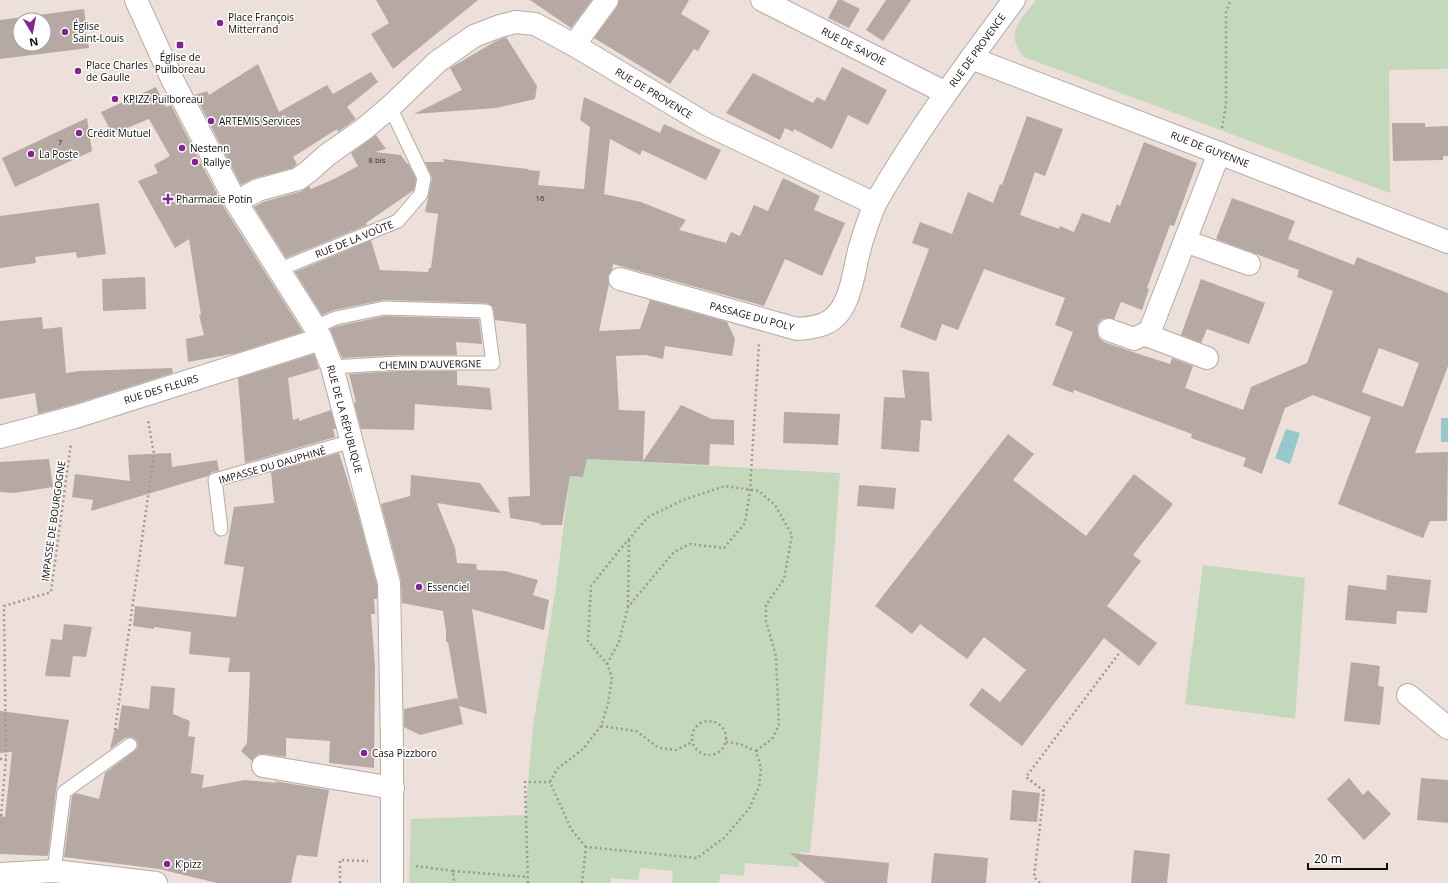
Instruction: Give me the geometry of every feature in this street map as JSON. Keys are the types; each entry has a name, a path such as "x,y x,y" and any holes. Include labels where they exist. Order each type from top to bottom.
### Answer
{"street":[{"name":"RUE DE LA RÉPUBLIQUE","path":"136,0 172,79 236,202 318,333 332,367 389,582 393,788 392,883"},
{"path":"574,45 607,0"},
{"name":"RUE DE SAVOIE","path":"762,0 946,93"},
{"name":"RUE DE PROVENCE","path":"236,202 258,190 298,179 327,155 364,129 390,107 437,62 474,36 500,26 516,22 535,24 574,45 706,124 875,204 896,167 946,93 1014,0"},
{"name":"RUE DE GUYENNE","path":"971,58 1447,241"},
{"path":"1148,336 1219,153"},
{"name":"PASSAGE DU POLY","path":"620,279 797,329 812,328 826,324 838,314 847,299 860,245 875,204"},
{"path":"1185,241 1250,264"},
{"path":"1109,330 1134,339 1144,334 1207,358"},
{"name":"RUE DES FLEURS","path":"0,437 74,417 143,395 318,333"},
{"path":"1408,695 1448,728"},
{"path":"263,766 393,788"},
{"path":"0,874 54,871 156,883"}],"lane":[{"name":"RUE DE LA VOÛTE","path":"278,270 398,222 421,194 424,178 390,107"},
{"name":"CHEMIN D'AUVERGNE","path":"318,333 336,318 384,308 486,311 493,363 398,363 332,367"},
{"name":"IMPASSE DU DAUPHINÉ","path":"221,529 215,480 352,441"},
{"path":"54,871 64,792 130,745"}],"path":[{"path":"1219,153 1226,105 1226,11 1231,0"},
{"path":"628,607 674,552 690,544 724,548 745,523 750,491 760,318"},
{"path":"112,758 154,454 143,395"},
{"name":"IMPASSE DE BOURGOGNE","path":"1,816 6,759 4,606 51,592 74,417"},
{"path":"550,782 557,770 583,749 601,726 608,704 612,677 607,664 588,641 591,586 648,517 683,500 725,486 750,491 759,491 775,505 792,535 784,579 766,605 766,621 776,656 780,725 772,739 756,751"},
{"path":"607,664 619,642 628,607 629,539"},
{"path":"1034,883 1044,791 1026,777 1120,652"},
{"path":"712,720 718,722 725,731 726,742 720,752 709,755 699,751 692,742 692,736 697,726 701,722 712,720"},
{"path":"601,726 636,731 659,748 676,750 692,742"},
{"path":"586,847 697,858 725,838 749,809 759,787 761,768 756,751 740,744 726,742"},
{"path":"0,759 6,759"},
{"path":"528,883 525,782 550,782"},
{"path":"550,782 571,828 586,847 582,883"},
{"path":"454,871 528,877"},
{"path":"1034,877 1040,883"}],"green space":[{"path":"1036,0 1448,0 1448,69 1389,70 1390,193 1024,57 1018,49 1015,41 1016,27"},
{"path":"587,459 840,473 818,772 810,853 800,852 799,867 745,863 744,876 720,874 719,883 672,883 673,871 640,868 638,880 611,878 610,883 409,883 411,819 525,815 533,726 556,587 570,476 583,477"},
{"path":"1203,565 1305,578 1295,719 1185,704"}],"water":[{"path":"1441,418 1448,418 1448,442 1441,442"},
{"path":"1286,429 1300,433 1290,464 1275,458"}],"building":[{"path":"376,0 478,0 393,69 371,34 389,23"},
{"path":"530,0 592,0 571,28"},
{"path":"619,0 689,0 681,14 710,31 698,51 694,49 670,84 594,38 617,7"},
{"path":"838,0 842,0 860,9 849,28 828,18"},
{"path":"886,0 911,0 883,41 866,30"},
{"name":"Église Saint-Louis","path":"84,9 89,48 0,59 0,20 12,18 12,52 52,52 52,13"},
{"path":"506,37 537,86 535,99 496,108 414,114 462,90 450,68 496,41"},
{"path":"258,64 279,112 327,85 333,94 371,72 378,82 347,107 356,119 338,132 337,129 293,157 297,164 293,168 255,178 241,185 195,95 207,91 209,95"},
{"path":"842,67 887,90 868,125 848,115 832,149 794,129 793,132 785,128 780,140 726,113 753,73 813,103 817,97 825,101"},
{"path":"156,87 166,107 171,105 225,209 303,332 237,353 188,362 186,339 204,335 199,315 201,315 189,239 175,248 138,181 158,173 154,165 170,156 149,119 112,134 101,112"},
{"path":"584,97 660,133 664,124 721,150 706,180 642,150 640,155 610,139 604,194 641,202 686,220 679,230 726,243 731,232 740,236 754,205 768,211 783,178 820,196 814,210 845,223 822,276 785,259 764,306 613,264 612,270 608,276 609,284 599,331 640,329 650,300 727,322 735,339 732,356 665,346 663,359 646,355 616,356 619,410 645,411 643,461 681,405 712,419 734,420 734,445 710,444 709,465 587,459 583,477 570,476 562,525 541,525 539,523 510,518 508,497 530,496 526,324 495,320 493,307 486,303 384,300 334,310 322,315 295,272 371,240 380,270 428,272 429,268 431,268 438,214 425,212 432,179 425,162 444,162 443,159 540,171 538,185 584,189 590,127 580,120"},
{"path":"1027,116 1063,129 1045,176 1035,172 1020,215 1059,229 1060,226 1074,232 1082,213 1110,223 1117,204 1120,206 1144,142 1197,163 1174,226 1170,225 1147,288 1149,289 1142,310 1121,302 1114,319 1107,318 1101,320 1097,325 1097,332 1099,338 1104,342 1170,364 1172,358 1193,366 1185,388 1243,410 1251,387 1307,363 1333,291 1297,277 1299,270 1216,239 1232,198 1295,221 1288,239 1354,265 1357,257 1448,293 1448,366 1415,453 1448,452 1447,521 1430,521 1423,538 1338,504 1371,417 1313,395 1285,408 1262,474 1243,466 1246,458 1191,438 1192,434 1074,390 1073,393 1052,385 1073,332 1055,325 1065,298 984,269 958,330 942,324 936,341 900,327 929,249 912,243 920,222 952,234 968,192 993,203 1000,184 1002,185","holes":["1379,348 1419,363 1403,407 1362,392"]},
{"path":"87,118 92,151 15,187 2,158"},
{"path":"1392,123 1425,123 1425,127 1448,126 1448,156 1443,156 1443,160 1393,161"},
{"path":"376,135 386,149 375,152 401,155 407,164 408,163 416,179 414,190 366,223 367,225 286,258 254,207 263,202 302,191 309,186 311,189 358,166 351,153"},
{"path":"99,203 106,254 77,258 76,252 35,257 36,263 0,268 0,216"},
{"path":"145,277 146,309 103,311 102,279"},
{"path":"1201,279 1265,303 1249,344 1207,329 1201,343 1181,335"},
{"path":"385,316 479,319 482,344 456,342 457,355 399,355 342,358 330,329"},
{"path":"42,317 43,329 62,327 66,373 79,371 172,368 173,373 72,405 38,414 35,393 0,399 0,321"},
{"path":"314,354 319,369 288,378 293,420 299,418 299,421 331,410 336,429 333,429 335,437 245,463 238,378"},
{"path":"902,370 929,372 932,421 921,420 919,452 881,449 884,397 905,398"},
{"path":"399,371 457,371 457,385 490,388 492,410 415,404 414,430 361,429 354,403 356,402 349,374"},
{"path":"784,412 840,414 838,445 783,443"},
{"path":"1008,434 1034,454 1013,480 1086,536 1134,474 1173,504 1133,555 1141,561 1107,606 1157,643 1139,666 1104,638 1022,746 969,705 982,688 1000,702 1026,670 984,637 967,659 920,624 912,634 875,606"},
{"path":"171,453 172,467 217,460 219,471 212,472 208,476 91,511 93,500 72,497 75,474 130,481 128,455"},
{"path":"339,453 357,510 377,585 377,599 374,599 375,614 371,614 375,666 374,768 329,763 330,741 286,738 286,757 259,754 252,761 241,751 247,743 250,672 228,672 230,658 189,654 191,632 133,626 135,606 236,617 244,567 224,564 234,507 274,503 271,472"},
{"path":"49,459 53,487 14,493 0,492 0,462"},
{"path":"411,475 480,483 501,513 437,503 455,548 457,563 476,564 477,570 505,571 538,580 533,595 549,600 544,630 472,609 487,714 459,706 463,724 420,735 404,727 404,709 457,698 459,705 448,642 446,642 443,611 402,603 401,580 381,504 410,496"},
{"path":"859,485 896,488 894,509 857,506"},
{"path":"1387,575 1431,580 1427,613 1397,611 1396,624 1345,620 1348,585 1386,590"},
{"path":"64,624 92,627 86,657 73,656 70,677 45,676 51,639 62,640"},
{"path":"1351,662 1380,666 1378,686 1384,687 1380,725 1344,721"},
{"path":"151,686 175,688 173,714 190,721 188,736 195,737 191,773 204,775 202,788 245,780 277,783 274,781 329,790 317,857 297,855 291,883 217,883 159,869 64,857 72,796 76,793 99,799 105,773 137,749 137,741 130,737 125,738 110,749 115,728 118,729 122,705 149,709"},
{"path":"0,711 69,720 56,791 48,856 0,854 0,816 5,817 12,752 0,753"},
{"path":"1349,778 1363,795 1368,790 1391,814 1364,840 1327,799"},
{"path":"1421,778 1448,780 1448,823 1417,820"},
{"path":"1012,790 1040,793 1037,822 1010,820"},
{"path":"1134,850 1170,854 1167,883 1131,883"},
{"path":"790,853 889,863 887,883 826,883"},
{"path":"934,853 988,858 986,883 931,883"}],"place":[{"name":"Place François Mitterrand","path":"220,23"},
{"name":"Église Saint-Louis","path":"65,32"},
{"name":"Église de Puilboreau","path":"180,45"},
{"name":"Place Charles de Gaulle","path":"78,71"},
{"name":"KPIZZ Puilboreau","path":"115,99"},
{"name":"ARTEMIS Services","path":"211,121"},
{"name":"Crédit Mutuel","path":"79,133"},
{"name":"Nestenn","path":"182,148"},
{"name":"La Poste","path":"31,154"},
{"name":"Rallye","path":"195,162"},
{"name":"Pharmacie Potin","path":"168,199"},
{"name":"Essenciel","path":"419,587"},
{"name":"Casa Pizzboro","path":"364,753"},
{"name":"K'pizz","path":"167,864"}]}
